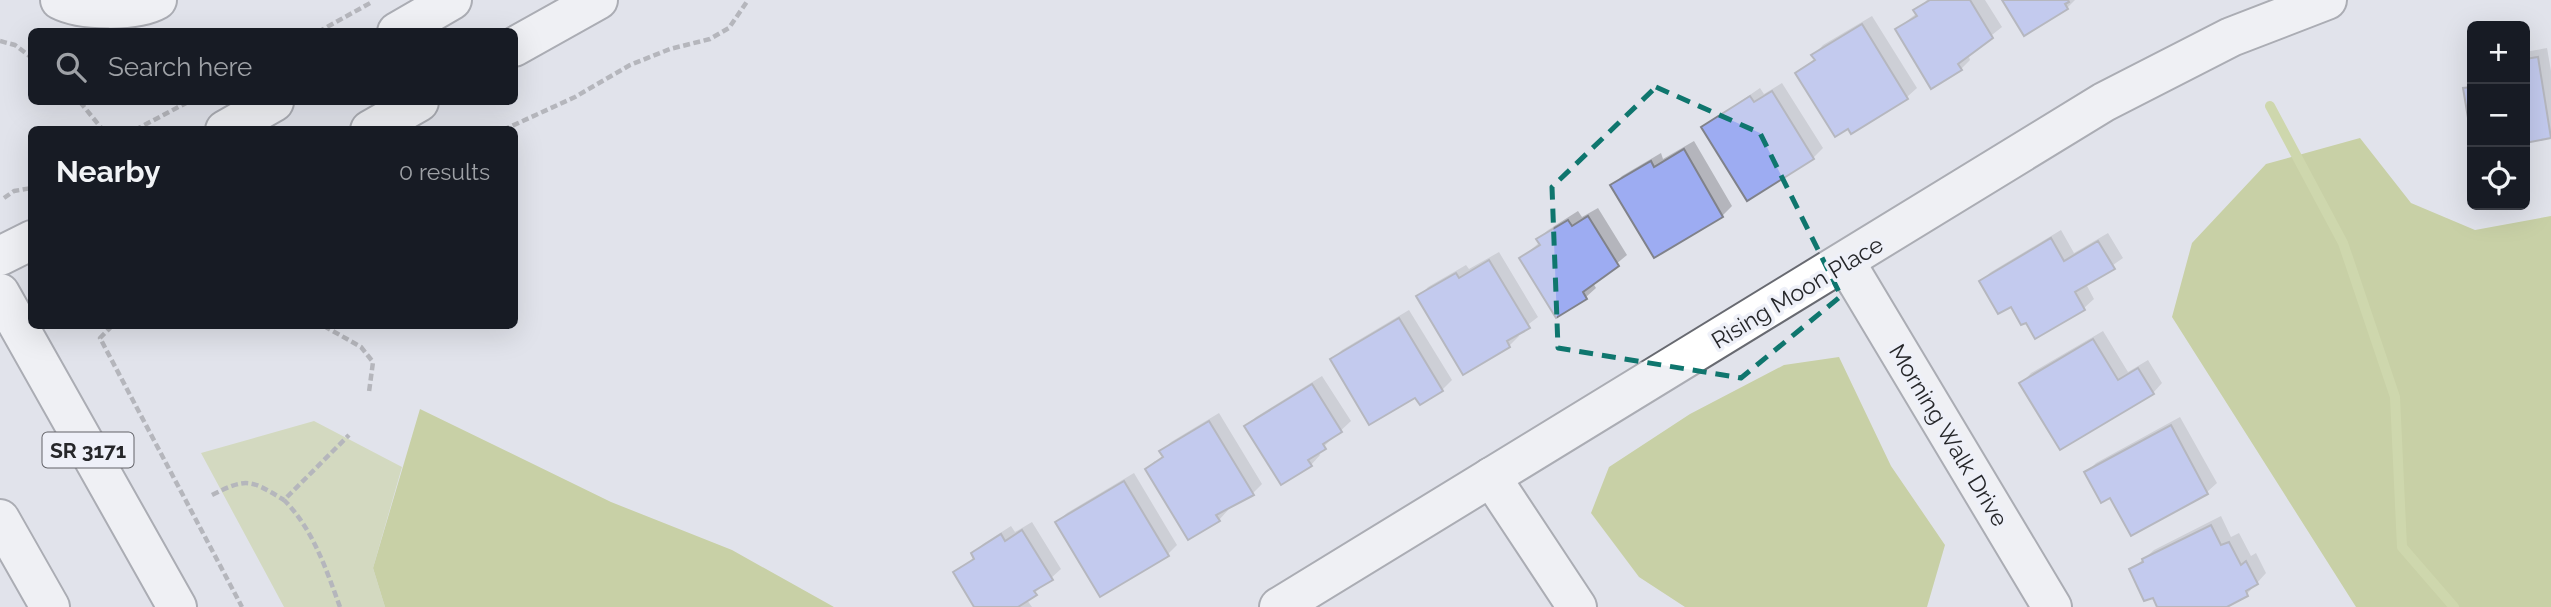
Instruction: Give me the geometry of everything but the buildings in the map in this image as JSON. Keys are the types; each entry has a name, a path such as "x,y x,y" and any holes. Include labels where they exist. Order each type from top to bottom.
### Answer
{"street":[{"path":"60,0 107,9 149,5 157,0"},
{"path":"404,28 452,0"},
{"path":"518,45 598,0"},
{"name":"Rising Moon Place","path":"1279,607 1846,263 2104,102 2231,37 2327,0"},
{"path":"232,126 269,105"},
{"path":"377,126 414,105"},
{"path":"0,256 28,242"},
{"name":"Morning Walk Drive","path":"1846,263 2052,607"},
{"name":"SR 3171","path":"0,293 18,331 177,607"},
{"path":"1492,477 1577,607"},
{"path":"0,519 50,607"}],"path":[{"path":"325,28 376,0"},
{"path":"512,126 575,97 630,65 670,49 710,39 729,28 748,0"},
{"path":"0,41 15,45 28,55"},
{"path":"82,105 100,126"},
{"path":"142,126 181,105"},
{"path":"4,198 14,191 28,189"},
{"path":"109,329 100,338 242,607"},
{"path":"329,329 360,347 373,362 369,392"},
{"path":"284,500 349,435"},
{"path":"212,495 237,482 259,485 284,500 297,513 312,539 340,607"}],"highlighted area":[{"path":"1656,87 1760,133 1841,296 1741,378 1558,348 1552,187"}],"green space":[{"path":"2360,138 2411,203 2475,230 2551,216 2551,607 2356,607 2172,317 2192,243 2266,164"},
{"path":"1839,357 1891,466 1945,545 1927,607 1685,607 1639,577 1591,513 1609,467 1690,414 1784,365"},
{"path":"420,409 611,502 732,550 834,607 385,607 373,568"},
{"path":"314,421 402,467 373,568 385,607 284,607 201,453"}],"waterway":[{"path":"2270,106 2343,243 2395,397 2402,547 2454,607"}]}
